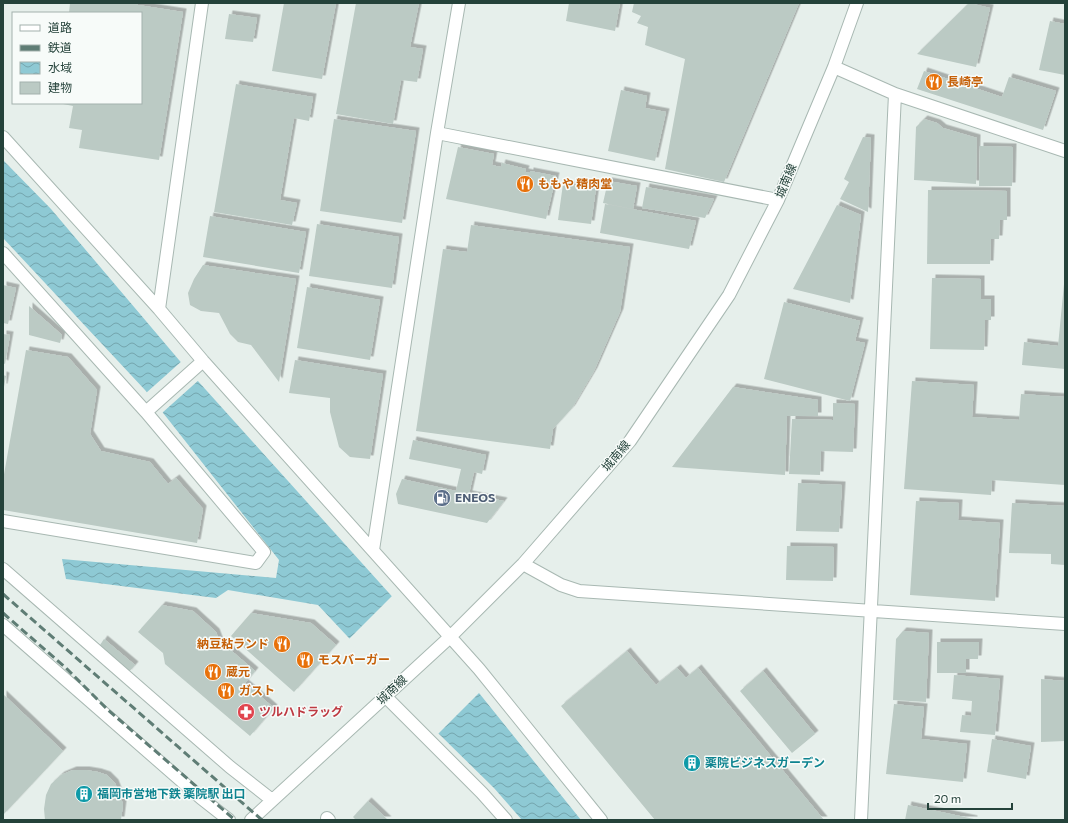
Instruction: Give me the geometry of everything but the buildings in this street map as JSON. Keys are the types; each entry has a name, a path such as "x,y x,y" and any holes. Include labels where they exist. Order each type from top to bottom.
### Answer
{"street":[{"path":"159,309 202,3"},
{"path":"373,550 437,133 459,3"},
{"name":"城南線","path":"251,820 450,637 523,564 630,441 729,295 778,200 834,67 857,3"},
{"path":"834,67 895,94 1065,151"},
{"path":"860,820 895,94"},
{"path":"437,133 778,200"},
{"path":"3,137 159,309 203,361 480,670 601,820"},
{"path":"3,253 149,410 264,552 256,563 3,521"},
{"path":"149,410 203,361"},
{"path":"523,564 561,585 579,591 870,612 1065,624"},
{"path":"3,569 230,767 272,800"},
{"path":"3,625 201,798 229,820"},
{"path":"389,693 506,820"}],"water":[{"path":"3,160 51,209 179,360 479,693 581,820 522,820 494,788 438,733 318,605 228,590 216,598 66,579 62,559 276,578 279,560 145,390 3,238"}],"pier":[{"path":"183,360 200,379 162,413 146,393"},
{"path":"393,595 480,692 437,735 348,640"}],"railway":[{"path":"3,594 262,820"},
{"path":"3,613 66,668 108,710 235,820"}],"place":[{"name":"長崎亭","path":"934,82"},
{"name":"ももや 精肉堂","path":"525,184"},
{"name":"ENEOS","path":"442,498"},
{"name":"納豆粘ランド","path":"282,644"},
{"name":"モスバーガー","path":"305,660"},
{"name":"蔵元","path":"213,672"},
{"name":"ガスト","path":"226,691"},
{"name":"ツルハドラッグ","path":"246,712"},
{"name":"薬院ビジネスガーデン","path":"692,763"},
{"name":"福岡市営地下鉄 薬院駅 出口","path":"84,794"}]}
